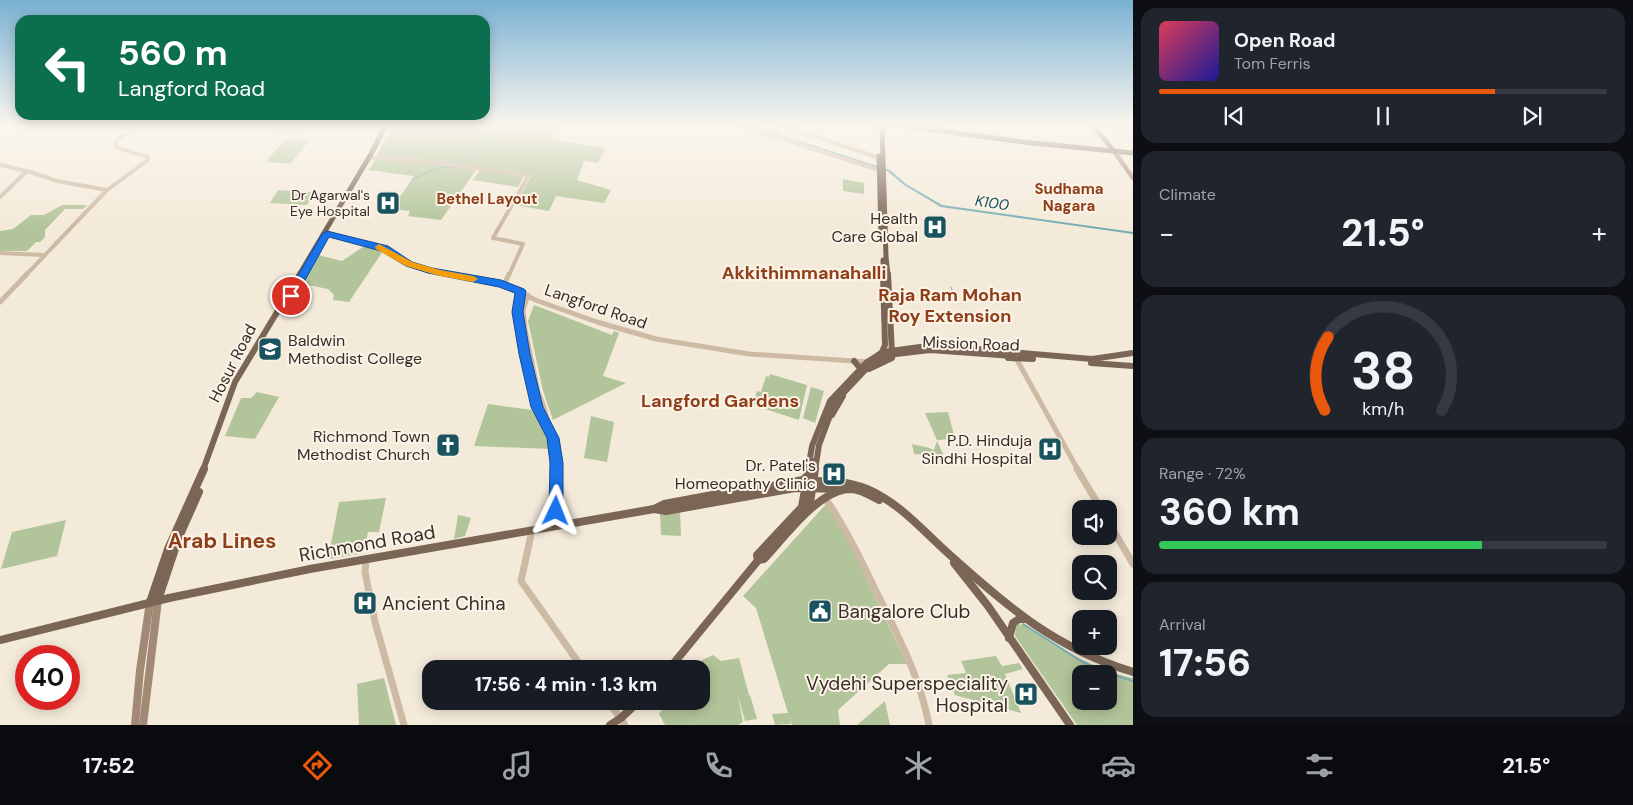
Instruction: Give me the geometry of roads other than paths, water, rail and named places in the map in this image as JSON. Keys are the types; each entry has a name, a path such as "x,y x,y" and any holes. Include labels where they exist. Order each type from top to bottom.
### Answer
{"main road":[{"name":"Hosur Road","path":"154,601 161,587 178,537 210,465 239,382 368,159"},
{"name":"Hosur Road","path":"154,601 168,549 206,464 236,382 325,233 372,159"},
{"path":"878,362 887,344 881,159"},
{"path":"1119,159 1133,178"},
{"path":"883,352 881,259 884,258"},
{"path":"883,352 891,356 889,280 884,258"},
{"path":"654,509 789,485 803,480 810,473 816,443 828,408 860,370 884,348 884,258"},
{"name":"Mission Road","path":"812,509 821,447 826,429 839,401 878,362 891,356 954,347 1092,359 1132,353"},
{"path":"676,660 758,560 810,503 822,437 835,402 869,366 896,354 930,350 1017,357"},
{"path":"758,560 758,555 802,507 812,446 827,407 860,368 883,352"},
{"name":"Mission Road","path":"891,356 945,353 1133,366"},
{"path":"854,361 860,368"},
{"path":"816,484 850,489 880,500 957,567 986,604 1070,725"},
{"path":"816,484 852,484 869,489 928,535 1000,600 1022,617 1074,651 1133,672"},
{"name":"Richmond Road","path":"0,640 154,601 366,559 654,509 666,511 796,485 816,484"},
{"path":"796,485 804,498"},
{"path":"758,560 764,559 771,553 812,509 825,498 837,491 850,489"},
{"path":"161,587 163,593 169,598"},
{"path":"986,604 997,606 1000,600"},
{"path":"135,725 140,670 154,601"},
{"path":"143,725 154,601"},
{"path":"1008,637 1013,623 1022,617"},
{"path":"610,725 623,722 632,710"}],"street":[{"path":"0,302 108,190 148,159"},
{"path":"392,159 419,160 529,175 493,238 523,244 504,285"},
{"path":"859,159 881,165"},
{"path":"866,159 881,165"},
{"path":"0,165 27,171 57,181 108,190"},
{"path":"0,197 27,171"},
{"name":"Langford Road","path":"325,233 385,248 409,264 432,271 504,285 533,298 617,329 656,339 749,354 878,362"},
{"path":"0,254 44,255"},
{"path":"520,291 524,327 544,417 551,433 556,463 556,526"},
{"path":"521,306 533,298"},
{"path":"521,306 533,298"},
{"path":"1017,357 1055,431 1096,500"},
{"path":"825,498 849,535 908,659 927,706 929,725"},
{"path":"530,531 530,543 523,566 522,581 577,660"},
{"path":"1117,537 1133,564"},
{"path":"366,559 365,572 376,626 404,725"},
{"path":"614,710 623,722"}],"water":[{"name":"K100","path":"849,159 855,159 890,170 906,184 942,205 1133,232 1133,234 941,207 904,185 887,171"}],"waterway":[{"path":"462,164 467,159"},
{"path":"413,179 440,167 458,168"},
{"path":"941,296 955,298 951,287"},
{"path":"920,293 935,295"},
{"path":"1023,624 1089,665"},
{"path":"1117,676 1133,681"}],"place":[{"name":"Dr Agarwal's Eye Hospital","path":"388,203"},
{"name":"Health Care Global","path":"935,227"},
{"name":"Baldwin Methodist College","path":"270,349"},
{"name":"Richmond Town Methodist Church","path":"448,445"},
{"name":"P.D. Hinduja Sindhi Hospital","path":"1050,449"},
{"name":"Dr. Patel's Homeopathy Clinic","path":"834,474"},
{"name":"Ancient China","path":"365,603"},
{"name":"Bangalore Club","path":"820,611"},
{"name":"Vydehi Superspeciality Hospital","path":"1026,694"}],"district":[{"name":"Sudhama Nagara","path":"1069,198"},
{"name":"Bethel Layout","path":"487,199"},
{"name":"Akkithimmanahalli","path":"804,273"},
{"name":"Raja Ram Mohan Roy Extension","path":"950,305"},
{"name":"Langford Gardens","path":"720,401"},
{"name":"Arab Lines","path":"222,541"}]}
